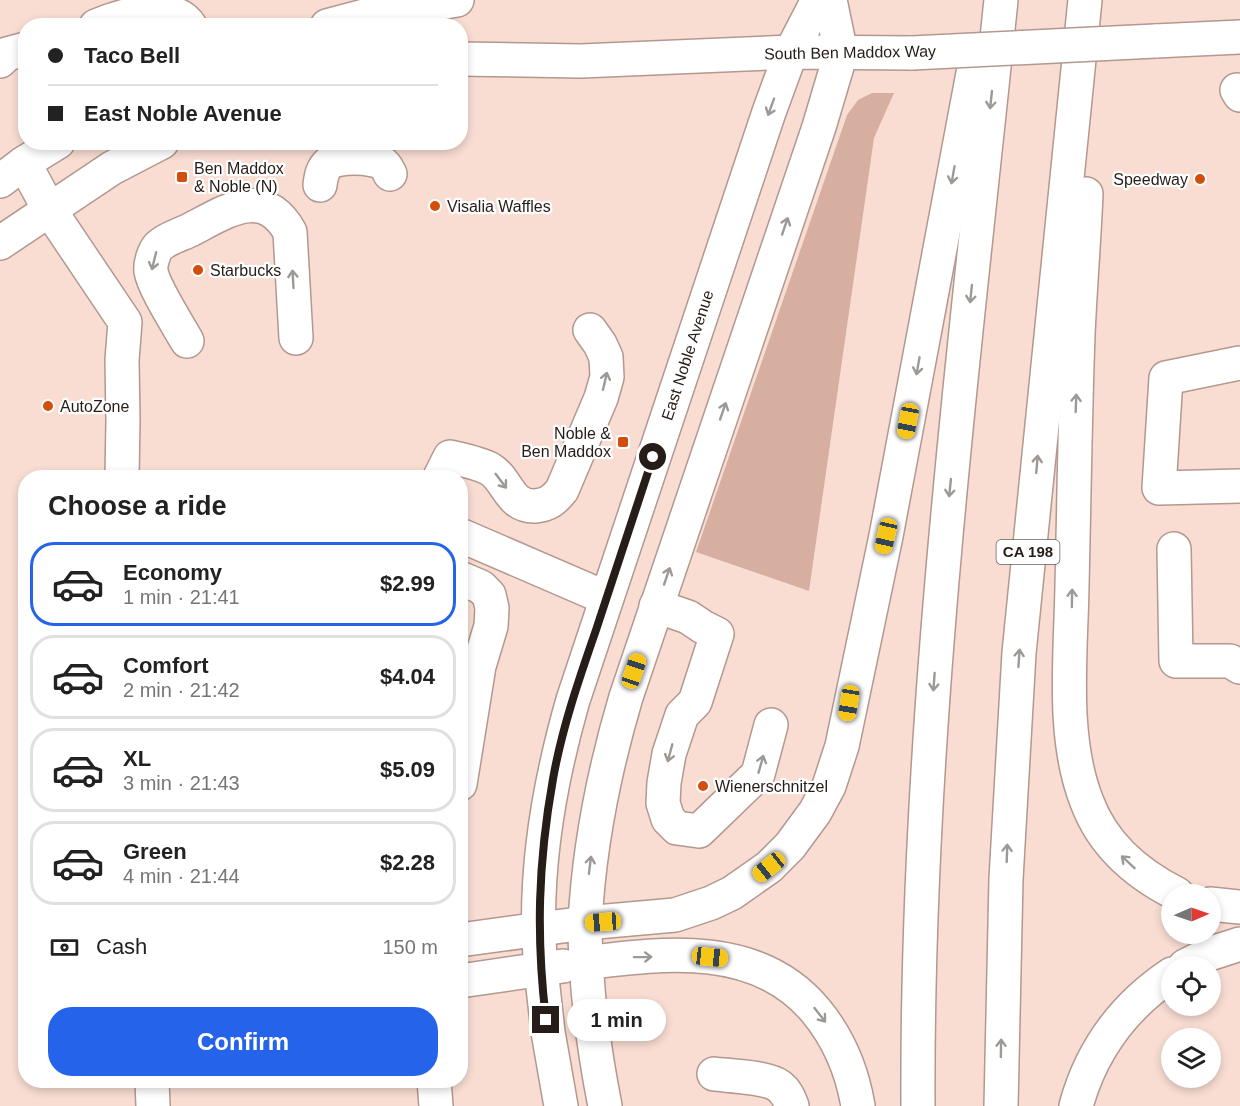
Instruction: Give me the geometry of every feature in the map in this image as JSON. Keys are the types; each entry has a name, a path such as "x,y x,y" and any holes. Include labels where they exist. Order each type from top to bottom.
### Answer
{"main road":[{"path":"358,18 457,0"},
{"name":"East Noble Avenue","path":"561,1106 548,1032 538,930 540,872 553,778 573,700 606,598 769,112 791,52 818,0"},
{"path":"604,1106 590,1020 585,963 585,923 594,833 610,752 656,606 842,53 830,0"},
{"path":"468,939 585,923 650,919 675,915 711,903 732,893 769,867 790,846 815,812 829,786 842,746 886,536 972,76 990,0"},
{"path":"918,1106 919,979 925,809 937,639 951,478 1001,0"},
{"name":"CA 198","path":"1001,1106 1007,845 1019,653 1085,0"},
{"path":"1090,0 1086,196 1078,334 1074,490 1070,687 1073,743 1077,772 1084,795 1103,833 1134,867 1161,885"},
{"path":"115,18 139,8 164,6 177,8 187,18"},
{"name":"South Ben Maddox Way","path":"468,59 581,61 791,52 912,53 1240,37"},
{"path":"0,61 7,54 18,51"},
{"path":"46,150 12,172 49,209 125,322 122,360 122,470"},
{"path":"0,243 112,168 147,150"},
{"path":"320,185 322,172 329,163 339,158 375,159 385,164 390,174"},
{"path":"187,341 156,286 151,271 152,259 160,245 207,221 248,204 271,210 283,219 290,232 296,338"},
{"path":"445,467 491,470 517,501 529,506 541,506 554,500 562,490 601,398 607,377 606,357 590,330"},
{"path":"1240,363 1166,378 1159,488 1240,486"},
{"path":"468,538 606,598"},
{"path":"1174,549 1176,662 1230,661 1240,667"},
{"path":"468,581 481,587 489,596 492,608 491,626 479,666 468,734"},
{"path":"656,606 688,617 717,634 695,702 682,715 669,754 663,803 668,819 677,828 699,831 758,774 771,725"},
{"path":"1221,905 1240,907"},
{"path":"1205,956 1240,944"},
{"path":"468,980 633,957 710,957 738,961 772,974 797,990 829,1028 848,1064 858,1106"},
{"path":"1076,1106 1087,1073 1102,1045 1120,1019 1139,999 1161,982"},
{"path":"714,1074 746,1077 778,1084 787,1094 792,1106"},
{"path":"152,1088 153,1106"},
{"path":"435,1088 436,1106"}],"shaded area":[{"path":"872,93 894,93 874,138 809,591 696,552 847,115 858,100"}],"place":[{"name":"Ben Maddox & Noble (N)","path":"182,177"},
{"name":"Speedway","path":"1200,179"},
{"name":"Visalia Waffles","path":"435,206"},
{"name":"Starbucks","path":"198,270"},
{"name":"AutoZone","path":"48,406"},
{"name":"Noble & Ben Maddox","path":"623,442"},
{"name":"Wienerschnitzel","path":"703,786"}],"route":[{"path":"546,1020 539,947 538,903 542,854 553,778 573,700 653,457"}]}
